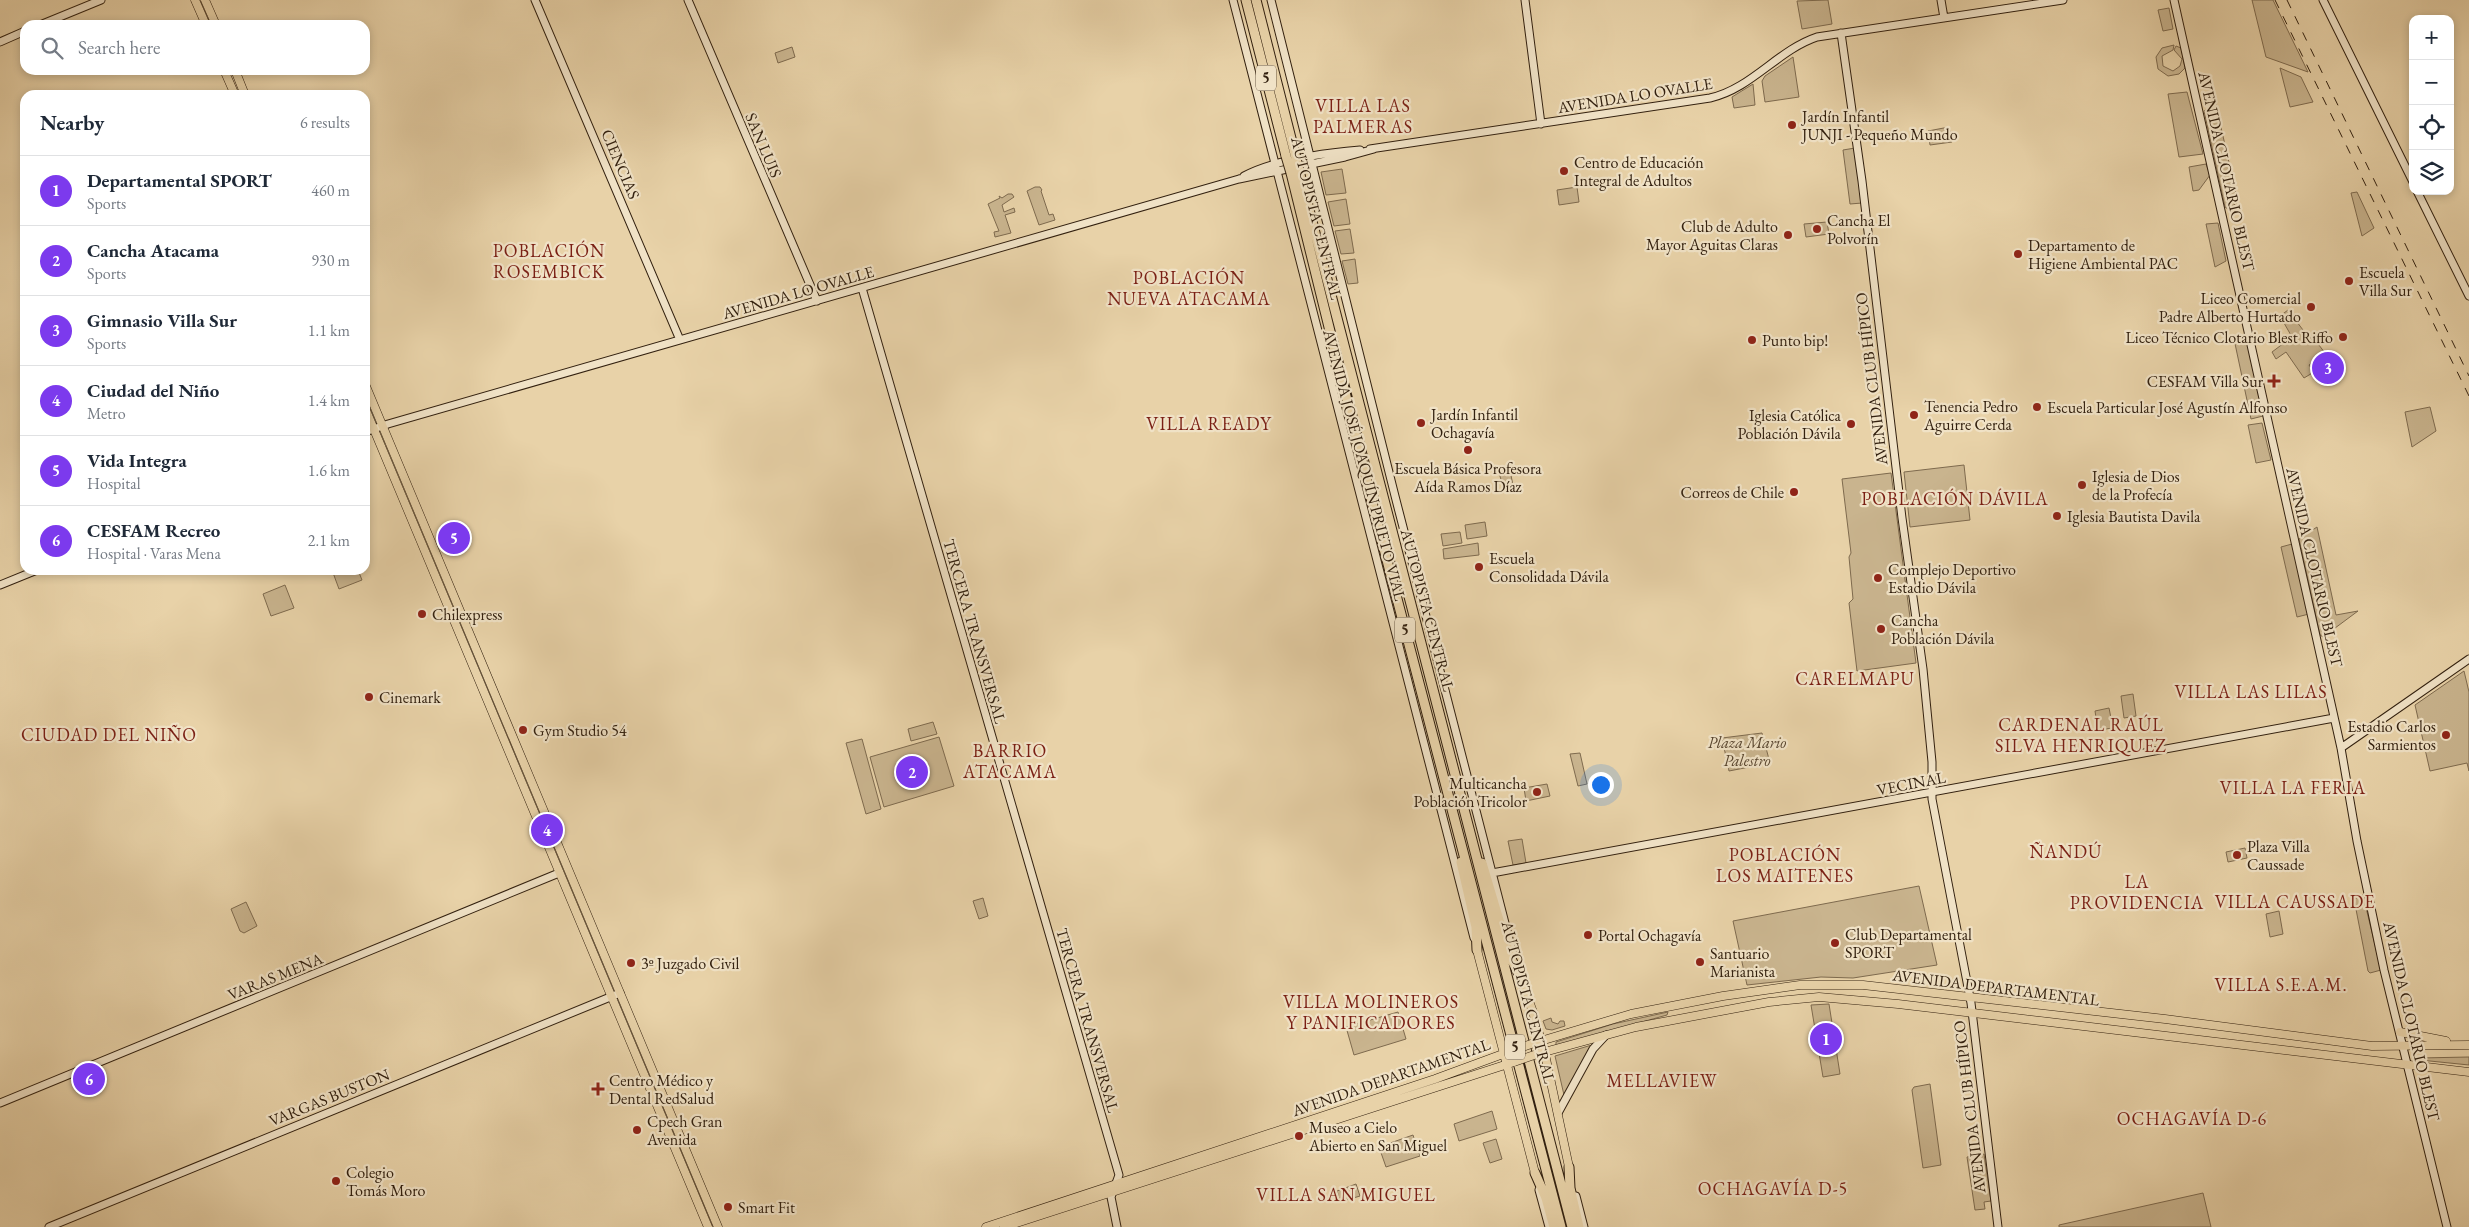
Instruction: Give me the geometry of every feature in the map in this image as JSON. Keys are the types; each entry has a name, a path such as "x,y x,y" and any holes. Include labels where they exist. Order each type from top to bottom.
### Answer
{"highway":[{"name":"AUTOPISTA CENTRAL","path":"1246,0 1291,155"},
{"name":"AUTOPISTA CENTRAL","path":"1256,0 1377,522 1561,1227"},
{"name":"AUTOPISTA CENTRAL","path":"1295,172 1572,1227"},
{"path":"1459,834 1463,872 1476,927 1477,950"},
{"path":"1473,845 1488,878 1508,949 1519,974"},
{"path":"1569,1167 1570,1188 1579,1227"},
{"path":"1535,1173 1546,1198 1554,1227"}],"main road":[{"path":"52,20 101,0"},
{"path":"195,0 204,20"},
{"path":"206,0 214,20"},
{"name":"CIENCIAS","path":"535,0 680,340"},
{"name":"SAN LUIS","path":"688,0 817,301"},
{"name":"AVENIDA JOSÉ JOAQUÍN PRIETO VIAL","path":"1233,0 1274,169 1477,950 1508,1052 1510,1077 1549,1227"},
{"name":"AVENIDA JOSÉ JOAQUÍN PRIETO VIAL","path":"1271,0 1395,496 1492,873 1558,1113 1584,1227"},
{"path":"1525,0 1541,124"},
{"path":"1941,0 1944,18"},
{"name":"AVENIDA LO OVALLE","path":"370,430 1274,169 1374,149 1722,96 1810,40 1841,33 2063,0"},
{"name":"AVENIDA CLOTARIO BLEST","path":"2174,0 2341,748 2360,858 2403,1047 2447,1227"},
{"path":"2323,0 2409,174"},
{"path":"0,42 20,33"},
{"name":"AVENIDA CLUB HÍPICO","path":"1841,33 1862,181 1902,518 1923,669 1932,762 1932,794 1972,1013 1998,1227"},
{"path":"226,75 233,90"},
{"path":"237,75 243,90"},
{"path":"2419,195 2469,296"},
{"name":"TERCERA TRANSVERSAL","path":"862,288 1119,1175 1111,1201 1117,1227"},
{"path":"370,396 718,1227"},
{"path":"370,420 708,1227"},
{"path":"0,585 24,575"},
{"path":"2341,748 2469,659"},
{"name":"VECINAL","path":"1492,873 1932,794 2334,718"},
{"path":"505,741 517,745"},
{"path":"559,873 573,879"},
{"name":"VARAS MENA","path":"0,1103 559,873"},
{"name":"AVENIDA DEPARTAMENTAL","path":"1004,1227 1115,1186 1435,1079 1538,1042 1631,1014 1772,988 1820,984 1863,985 2214,1025 2361,1045 2403,1047 2469,1045"},
{"name":"VARGAS BUSTON","path":"49,1227 620,992"},
{"name":"AVENIDA DEPARTAMENTAL","path":"986,1227 1606,1034 1734,1008 1801,998 1862,1000 2469,1072"},
{"path":"2400,1032 2455,1044"},
{"path":"1558,1113 1593,1049 1606,1034"},
{"path":"1493,1069 1510,1077"}],"green space":[{"path":"1828,0 1832,24 1802,29 1797,1"},
{"path":"2252,0 2273,0 2308,72 2266,57"},
{"path":"2169,8 2173,29 2163,31 2158,10"},
{"path":"2174,45 2173,50 2162,56 2163,66 2173,71 2180,66 2182,59 2174,50 2176,46 2181,48 2185,68 2179,74 2168,76 2158,69 2156,57 2162,48"},
{"path":"792,47 795,57 778,63 775,53"},
{"path":"1793,57 1799,97 1765,102 1762,81 1765,76"},
{"path":"2280,68 2301,77 2313,102 2290,107"},
{"path":"1753,84 1755,105 1734,108 1732,97"},
{"path":"2187,92 2203,154 2179,157 2168,94"},
{"path":"2215,101 2238,202 2228,209 2225,207 2204,111"},
{"path":"1949,127 1952,142 1930,145 1928,131"},
{"path":"1855,148 1862,203 1850,204 1843,150"},
{"path":"2206,164 2210,175 2199,190 2193,191 2189,167"},
{"path":"1342,169 1346,193 1326,195 1321,172"},
{"path":"1040,187 1042,190 1049,215 1053,214 1055,220 1039,225 1027,191"},
{"path":"1577,187 1579,202 1559,205 1557,190"},
{"path":"2357,192 2374,228 2362,236 2351,193"},
{"path":"1012,194 1014,197 1002,205 1004,212 1014,208 1015,212 1005,215 1011,233 995,237 994,232 999,231 988,204 1000,198 999,196 1002,198"},
{"path":"1346,199 1350,224 1334,226 1328,202"},
{"name":"Cancha El Polvorín","path":"1827,222 1829,234 1806,237 1804,224"},
{"path":"2218,223 2226,261 2215,267 2206,224"},
{"path":"1350,229 1354,253 1341,254 1335,231"},
{"path":"1355,259 1358,283 1348,284 1342,261"},
{"path":"2288,310 2309,338 2312,336 2325,353 2309,365 2314,372 2304,378 2286,352 2276,359 2272,352 2292,337 2280,316"},
{"path":"2246,336 2263,416 2251,419 2234,339"},
{"path":"2430,407 2436,431 2412,447 2405,412"},
{"path":"2262,423 2271,460 2256,463 2248,425"},
{"path":"1964,465 1970,520 1910,527 1904,472"},
{"path":"1509,466 1513,485 1503,487 1498,469"},
{"name":"Complejo Deportivo Estadio Dávila","path":"1891,473 1916,663 1857,671 1849,603 1853,599 1849,557 1851,553 1842,479"},
{"path":"1485,522 1487,536 1467,539 1465,525"},
{"path":"2317,527 2336,615 2358,611 2323,637 2320,635 2299,539"},
{"path":"1460,532 1462,543 1443,546 1441,534"},
{"path":"1478,543 1479,555 1444,559 1443,549"},
{"path":"2292,544 2309,614 2297,617 2281,547"},
{"path":"334,575 360,575 362,580 339,589"},
{"path":"285,585 294,608 271,616 263,594"},
{"name":"Estadio Carlos Sarmientos","path":"2464,671 2469,692 2469,771 2467,763 2430,771 2415,705"},
{"path":"2133,694 2136,716 2124,718 2121,696"},
{"path":"2109,708 2113,728 2098,730 2095,711"},
{"path":"933,722 937,734 911,741 908,729"},
{"name":"Plaza Mario Palestro","path":"1762,733 1770,763 1729,771 1722,738"},
{"path":"939,737 954,786 884,807 870,757"},
{"path":"862,739 881,809 866,814 846,743"},
{"path":"1580,753 1587,784 1578,786 1570,754"},
{"name":"Multicancha Población Tricolor","path":"1547,784 1550,796 1526,801 1524,788"},
{"path":"1522,839 1526,863 1513,865 1508,841"},
{"name":"Plaza Villa Caussade","path":"2245,848 2247,858 2228,862 2226,852"},
{"name":"Club Departamental SPORT","path":"1919,886 1937,965 1853,978 1821,977 1747,985 1733,921"},
{"path":"2363,895 2381,970 2370,973 2368,971 2354,899"},
{"path":"983,898 988,916 979,919 973,901"},
{"path":"246,902 257,926 244,933 240,931 231,909"},
{"path":"2279,911 2283,934 2270,937 2266,914"},
{"path":"1829,1004 1840,1074 1823,1077 1811,1005"},
{"path":"1398,1012 1406,1039 1354,1055 1346,1027"},
{"path":"1668,1012 1667,1015 1556,1046 1556,1042 1613,1024"},
{"path":"1551,1018 1552,1022 1558,1024 1560,1021 1564,1021 1565,1026 1552,1030 1546,1029 1543,1021"},
{"path":"1595,1044 1564,1095 1555,1056"},
{"path":"2469,1057 2469,1065 2420,1060 2419,1058"},
{"path":"1930,1084 1941,1165 1923,1168 1912,1090 1914,1087"},
{"path":"1492,1111 1497,1129 1459,1141 1454,1124"},
{"path":"1413,1135 1420,1156 1386,1167 1379,1147"},
{"path":"1496,1139 1502,1159 1490,1163 1483,1143"},
{"path":"1984,1154 1991,1201 1984,1202 1985,1209 1975,1210 1967,1157"},
{"path":"1356,1184 1360,1196 1340,1202 1337,1191"},
{"path":"2203,1193 2211,1227 2059,1227 2059,1225"}],"railway":[{"path":"2275,0 2469,396"},
{"path":"2287,0 2469,376"}],"place":[{"name":"Jardín Infantil JUNJI - Pequeño Mundo","path":"1792,125"},
{"name":"Centro de Educación Integral de Adultos","path":"1564,171"},
{"name":"Cancha El Polvorín","path":"1817,229"},
{"name":"Club de Adulto Mayor Aguitas Claras","path":"1788,235"},
{"name":"Departamento de Higiene Ambiental PAC","path":"2018,254"},
{"name":"Escuela Villa Sur","path":"2349,281"},
{"name":"Liceo Comercial Padre Alberto Hurtado","path":"2311,307"},
{"name":"Liceo Técnico Clotario Blest Riffo","path":"2343,337"},
{"name":"Punto bip!","path":"1752,340"},
{"name":"Gimnasio Villa Sur","path":"2328,368"},
{"name":"CESFAM Villa Sur","path":"2274,381"},
{"name":"Escuela Particular José Agustín Alfonso","path":"2037,407"},
{"name":"Tenencia Pedro Aguirre Cerda","path":"1914,415"},
{"name":"Jardín Infantil Ochagavía","path":"1421,423"},
{"name":"Iglesia Católica Población Dávila","path":"1851,424"},
{"name":"Escuela Básica Profesora Aída Ramos Díaz","path":"1468,450"},
{"name":"Iglesia de Dios de la Profecía","path":"2082,485"},
{"name":"Correos de Chile","path":"1794,492"},
{"name":"Iglesia Bautista Davila","path":"2057,516"},
{"name":"Vida Integra","path":"454,538"},
{"name":"Escuela Consolidada Dávila","path":"1479,567"},
{"name":"Complejo Deportivo Estadio Dávila","path":"1878,578"},
{"name":"Chilexpress","path":"422,614"},
{"name":"Cancha Población Dávila","path":"1881,629"},
{"name":"Cinemark","path":"369,697"},
{"name":"Gym Studio 54","path":"523,730"},
{"name":"Estadio Carlos Sarmientos","path":"2446,735"},
{"name":"Cancha Atacama","path":"912,772"},
{"name":"Multicancha Población Tricolor","path":"1537,792"},
{"name":"Ciudad del Niño","path":"547,830"},
{"name":"Plaza Villa Caussade","path":"2237,855"},
{"name":"Portal Ochagavía","path":"1588,935"},
{"name":"Club Departamental SPORT","path":"1835,943"},
{"name":"Santuario Marianista","path":"1700,962"},
{"name":"3º Juzgado Civil","path":"631,963"},
{"name":"Departamental SPORT","path":"1826,1039"},
{"name":"CESFAM Recreo","path":"89,1079"},
{"name":"Centro Médico y Dental RedSalud","path":"598,1089"},
{"name":"Cpech Gran Avenida","path":"637,1130"},
{"name":"Museo a Cielo Abierto en San Miguel","path":"1299,1136"},
{"name":"Colegio Tomás Moro","path":"336,1181"},
{"name":"Smart Fit","path":"728,1207"}],"district":[{"name":"VILLA LAS PALMERAS","path":"1363,116"},
{"name":"POBLACIÓN ROSEMBICK","path":"549,261"},
{"name":"POBLACIÓN NUEVA ATACAMA","path":"1189,288"},
{"name":"VILLA READY","path":"1209,424"},
{"name":"POBLACIÓN DÁVILA","path":"1955,499"},
{"name":"CARELMAPU","path":"1855,679"},
{"name":"VILLA LAS LILAS","path":"2251,692"},
{"name":"CIUDAD DEL NIÑO","path":"109,735"},
{"name":"CARDENAL RAÚL SILVA HENRIQUEZ","path":"2081,735"},
{"name":"BARRIO ATACAMA","path":"1010,761"},
{"name":"VILLA LA FERIA","path":"2293,788"},
{"name":"ÑANDÚ","path":"2066,852"},
{"name":"POBLACIÓN LOS MAITENES","path":"1785,865"},
{"name":"LA PROVIDENCIA","path":"2137,892"},
{"name":"VILLA CAUSSADE","path":"2295,902"},
{"name":"VILLA S.E.A.M.","path":"2281,985"},
{"name":"VILLA MOLINEROS Y PANIFICADORES","path":"1371,1012"},
{"name":"MELLAVIEW","path":"1662,1081"},
{"name":"OCHAGAVÍA D-6","path":"2192,1119"},
{"name":"OCHAGAVÍA D-5","path":"1773,1189"},
{"name":"VILLA SAN MIGUEL","path":"1346,1195"}]}
